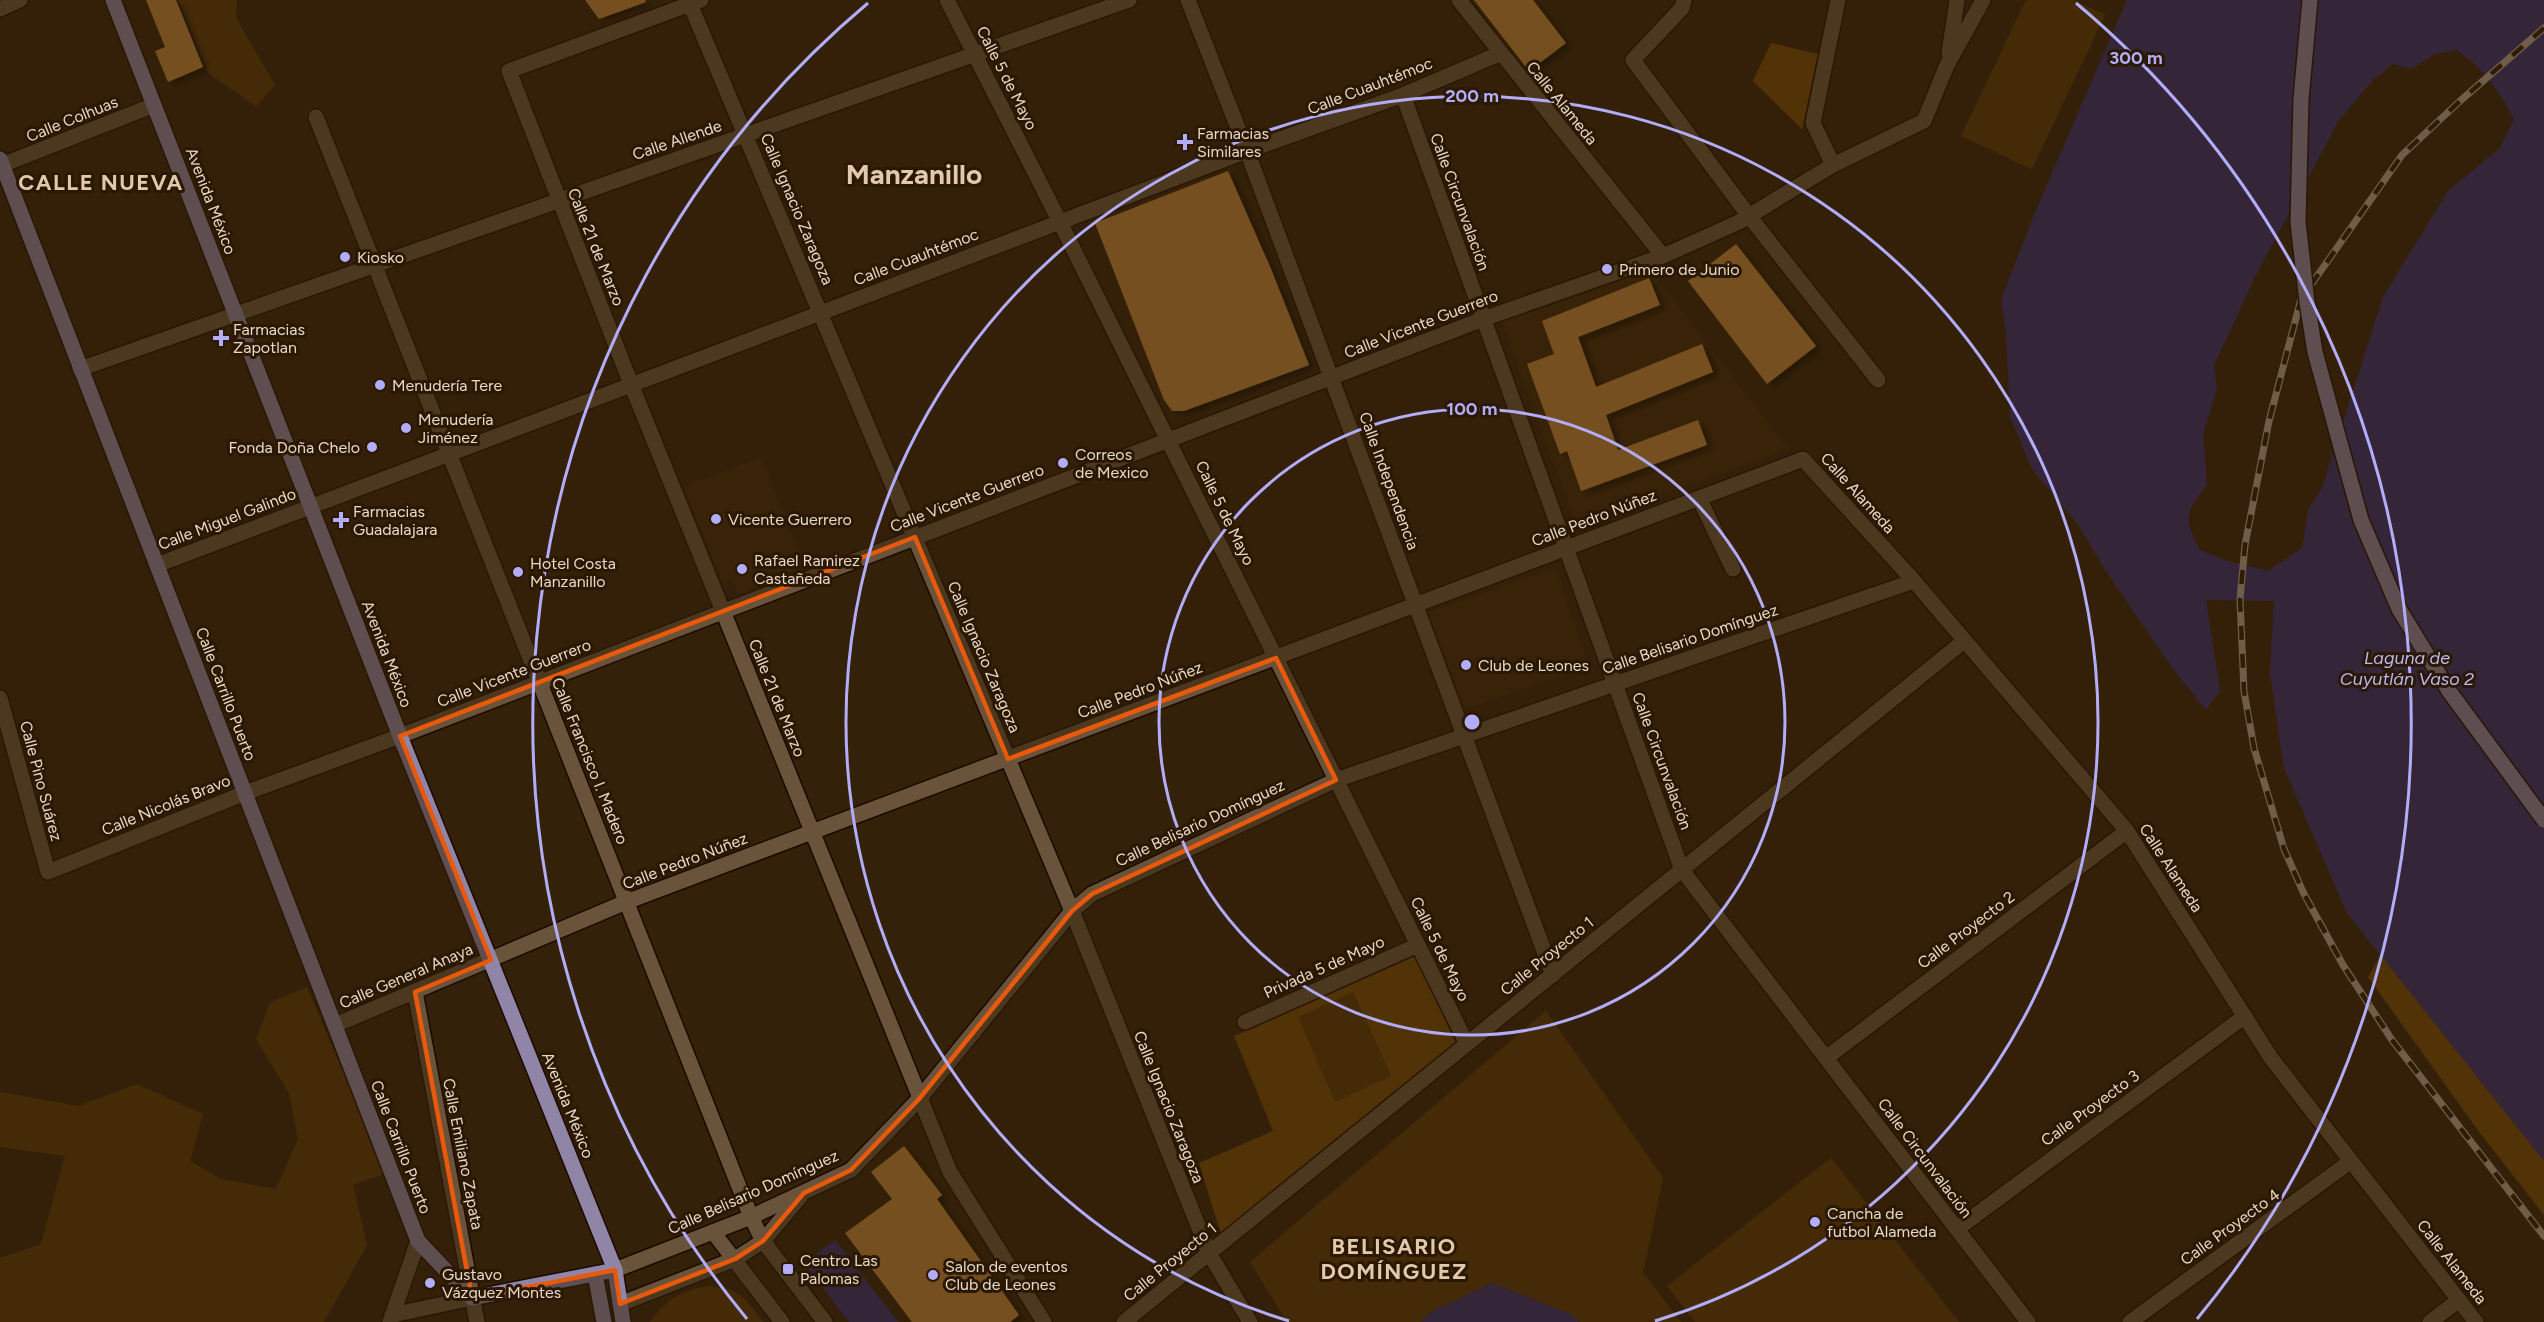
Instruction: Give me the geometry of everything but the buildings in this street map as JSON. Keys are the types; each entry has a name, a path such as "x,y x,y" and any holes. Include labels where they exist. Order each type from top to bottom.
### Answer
{"main road":[{"name":"Avenida México","path":"113,0 400,736 615,1270 624,1322"},
{"path":"2310,0 2301,99 2298,222 2315,352 2361,520 2398,609 2449,691 2544,820"},
{"name":"Calle Carrillo Puerto","path":"1,162 418,1241 472,1298"},
{"path":"472,1298 615,1270"},
{"path":"594,1274 604,1322"}],"street":[{"path":"0,9 20,0"},
{"name":"Calle 5 de Mayo","path":"947,0 1060,222 1467,1044"},
{"name":"Calle Allende","path":"80,369 1130,0"},
{"name":"Calle Independencia","path":"1188,0 1247,151 1553,975"},
{"name":"Calle Alameda","path":"1459,0 1499,54 1663,256"},
{"path":"1684,0 1682,8 1633,60 1749,216 1878,380"},
{"path":"1833,165 1813,123 1838,0"},
{"path":"1947,65 1957,0"},
{"path":"1947,65 1983,0"},
{"name":"Calle 21 de Marzo","path":"696,2 508,71 631,384 950,1172 1044,1322"},
{"name":"Calle Ignacio Zaragoza","path":"696,2 746,135 1072,911 1209,1253 1250,1322"},
{"name":"Calle Cuauhtémoc","path":"310,506 1247,151 1402,95 1499,54"},
{"name":"Calle Vicente Guerrero","path":"400,736 1483,319 1663,256 1749,216 1833,165 1924,122 1947,65"},
{"name":"Calle Circunvalación","path":"1402,95 1682,870 2028,1322"},
{"name":"Calle Colhuas","path":"1,162 154,105"},
{"name":"Calle Francisco I. Madero","path":"316,117 751,1216 763,1241 825,1322"},
{"name":"Calle Alameda","path":"1803,459 1914,581 2127,831 2271,1058 2476,1322"},
{"name":"Calle Pedro Núñez","path":"491,960 626,902 1803,459"},
{"path":"1699,498 1733,570"},
{"name":"Calle Miguel Galindo","path":"157,565 310,506"},
{"name":"Calle Belisario Domínguez","path":"615,1270 751,1216 851,1170 919,1099 1072,911 1092,894 1336,780 1914,581"},
{"name":"Calle Proyecto 1","path":"1124,1322 1964,641"},
{"name":"Calle Pino Suárez","path":"0,698 48,872"},
{"name":"Calle Nicolás Bravo","path":"48,872 245,793 400,736"},
{"name":"Calle Proyecto 2","path":"1826,1058 2127,831"},
{"name":"Privada 5 de Mayo","path":"1245,1022 1418,945"},
{"name":"Calle General Anaya","path":"334,1025 491,960"},
{"name":"Calle Emiliano Zapata","path":"415,992 477,1322"},
{"name":"Calle Proyecto 3","path":"1957,1229 2245,1016"},
{"name":"Calle Proyecto 4","path":"2130,1322 2351,1161"},
{"path":"620,1304 735,1259 763,1241 804,1193"},
{"path":"713,1232 782,1322"},
{"path":"391,1318 418,1241"},
{"path":"391,1318 472,1298"},
{"path":"2430,1322 2459,1300"}],"highlighted area":[{"path":"915,537 1008,759 1276,658 1336,780 1092,894 1072,911 919,1099 851,1170 804,1193 763,1241 735,1259 620,1304 615,1270 472,1298 415,992 491,960 400,736"}],"shaded area":[{"path":"178,0 237,0 236,18 275,85 256,106 208,73"},
{"path":"2026,0 2073,0 2105,15 2032,169 1961,136"},
{"path":"1771,43 1818,54 1802,129 1753,81"},
{"path":"1648,268 1788,449 1577,525 1502,322"},
{"path":"761,457 804,567 738,594 733,579 722,583 684,487"},
{"path":"1555,568 1589,666 1462,710 1428,613"},
{"path":"2381,955 2544,1161 2544,1215 2477,1129 2368,977"},
{"path":"1415,956 1459,1050 1221,1234 1199,1163 1273,1131 1234,1036","holes":["1353,992 1391,1076 1335,1102 1298,1017"]},
{"path":"307,987 386,1173 353,1185 367,1245 324,1322 0,1322 0,1258 41,1244 65,1156 0,1147 0,1092 78,1106 137,1084 203,1114 190,1161 221,1179 276,1189 298,1139 289,1093 256,1039 270,1003"},
{"path":"1353,992 1391,1077 1335,1102 1297,1017"},
{"path":"1546,1011 1663,1178 1643,1273 1681,1322 1580,1322 1571,1314 1492,1283 1429,1313 1421,1322 1287,1322 1250,1262"},
{"name":"Cancha de futbol Alameda","path":"1831,1158 1959,1322 1695,1322 1667,1286"},
{"path":"709,1286 729,1290 741,1296 763,1322 650,1322 675,1297 690,1290"}],"water":[{"name":"Laguna de Cuyutlán Vaso 2","path":"2127,0 2544,0 2544,1161 2347,913 2284,768 2270,674 2274,601 2206,600 2220,691 2206,710 2173,669 2106,571 2079,526 2032,469 2010,417 2006,332 2001,300 2034,215","holes":["2456,50 2490,80 2514,119 2499,149 2448,191 2383,297 2322,488 2308,510 2302,548 2268,571 2224,560 2200,550 2191,530 2189,516 2194,502 2207,485 2203,434 2217,389 2214,365 2258,271 2339,120 2375,78 2393,64 2412,69 2433,55"]},
{"path":"835,1240 898,1322 849,1322 804,1263"},
{"path":"1492,1283 1571,1314 1580,1322 1421,1322 1429,1313"}],"railway":[{"path":"2544,28 2402,155 2301,299 2269,421 2245,545 2240,599 2244,691 2254,748 2284,849 2304,894 2343,965 2392,1040 2544,1236"}],"place":[{"name":"Farmacias Similares","path":"1185,142"},
{"name":"Kiosko","path":"345,257"},
{"name":"Primero de Junio","path":"1607,269"},
{"name":"Farmacias Zapotlan","path":"221,338"},
{"name":"Menudería Tere","path":"380,385"},
{"name":"Menudería Jiménez","path":"406,428"},
{"name":"Fonda Doña Chelo","path":"372,447"},
{"name":"Correos de Mexico","path":"1063,463"},
{"name":"Vicente Guerrero","path":"716,519"},
{"name":"Farmacias Guadalajara","path":"341,520"},
{"name":"Rafael Ramirez Castañeda","path":"742,569"},
{"name":"Hotel Costa Manzanillo","path":"518,572"},
{"name":"Club de Leones","path":"1466,665"},
{"name":"Cancha de futbol Alameda","path":"1815,1222"},
{"name":"Centro Las Palomas","path":"788,1269"},
{"name":"Salon de eventos Club de Leones","path":"933,1275"},
{"name":"Gustavo Vázquez Montes","path":"430,1283"}],"district":[{"name":"Manzanillo","path":"914,174"},
{"name":"CALLE NUEVA","path":"101,182"},
{"name":"BELISARIO DOMÍNGUEZ","path":"1394,1258"}]}
